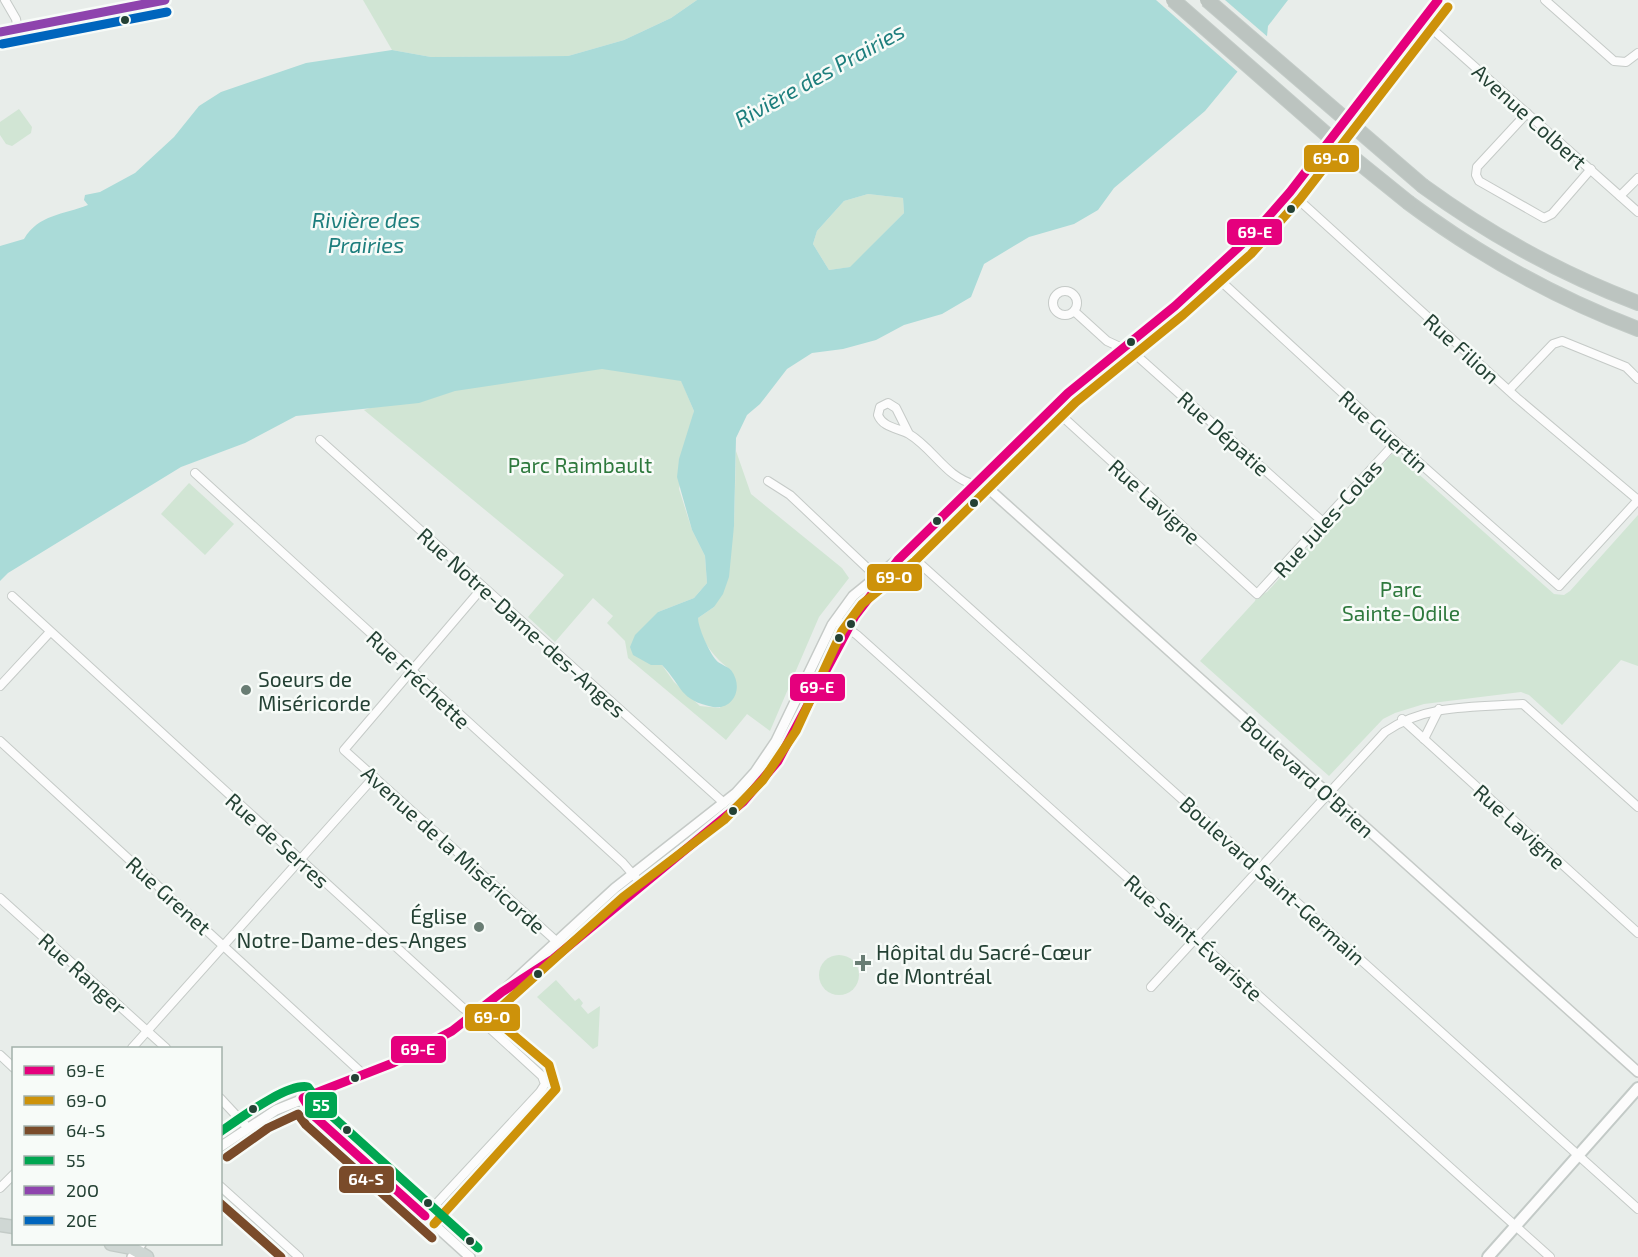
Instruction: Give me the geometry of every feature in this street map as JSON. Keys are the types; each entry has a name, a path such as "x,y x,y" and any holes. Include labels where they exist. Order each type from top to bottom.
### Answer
{"highway":[{"path":"1173,0 1409,203 1451,233 1523,276 1583,307 1638,329"},
{"path":"1207,0 1423,186 1522,250 1638,303"}],"main road":[{"path":"1488,1257 1638,1088"},
{"path":"114,1245 139,1252"}],"street":[{"path":"5,0 16,19 18,30"},
{"path":"0,32 70,20 133,3 165,0"},
{"path":"222,1145 247,1126 303,1098 364,1075 426,1047 473,1016 633,874 724,803 767,757 792,712 836,620 853,596 879,578 907,552 1053,408 1212,273 1254,233 1290,192 1438,0"},
{"path":"1545,0 1614,61 1626,62 1638,53"},
{"name":"Avenue Colbert","path":"1422,20 1638,212"},
{"path":"1527,113 1478,165 1475,172 1479,181 1544,218 1552,214 1591,169"},
{"path":"1620,196 1638,178"},
{"name":"Rue Filion","path":"1290,192 1509,390 1638,500"},
{"name":"Rue Guertin","path":"1212,273 1396,442 1559,586 1638,500"},
{"name":"Rue Dépatie","path":"1074,311 1107,341 1138,357 1323,522"},
{"path":"1509,390 1553,344 1562,341 1626,367 1638,379"},
{"path":"909,434 894,405 888,403 880,407 878,415 881,421 909,434 960,481 976,485"},
{"name":"Rue Lavigne","path":"1053,408 1257,594"},
{"name":"Rue Notre-Dame-des-Anges","path":"320,440 724,803"},
{"name":"Rue Jules-Colas","path":"1257,594 1396,442"},
{"name":"Rue Fréchette","path":"195,474 633,874 643,886"},
{"path":"768,482 790,495 879,578"},
{"name":"Boulevard O'Brien","path":"976,485 989,489 1638,1072"},
{"name":"Boulevard Saint-Germain","path":"907,552 1638,1209"},
{"path":"502,992 565,949 743,802 771,770 790,741 848,628 879,578"},
{"path":"411,670 483,587"},
{"name":"Rue de Serres","path":"12,596 473,1016 540,1073 544,1086 425,1216"},
{"name":"Rue Saint-Évariste","path":"836,620 848,628 1197,939 1550,1257"},
{"path":"0,686 50,632"},
{"name":"Avenue de la Miséricorde","path":"411,670 344,750 565,949"},
{"path":"1151,987 1385,732 1402,719 1439,709 1523,704 1638,807"},
{"path":"1424,739 1439,709"},
{"name":"Rue Lavigne","path":"1402,719 1638,933"},
{"name":"Rue Grenet","path":"0,741 364,1075"},
{"path":"133,1047 375,777"},
{"name":"Rue Ranger","path":"0,898 165,1047"},
{"path":"0,1055 12,1066"},
{"path":"303,1098 314,1116 470,1257"},
{"path":"222,1100 247,1126"},
{"path":"0,1188 12,1176"},
{"path":"222,1187 299,1257"}],"green space":[{"path":"363,0 697,0 671,18 624,40 568,56 431,57 392,50"},
{"path":"19,109 32,127 31,133 12,146 6,144 0,135 0,122"},
{"path":"868,194 903,198 904,213 851,267 829,270 813,244 817,231 844,201"},
{"name":"Parc Raimbault","path":"603,362 681,380 694,411 679,489 692,530 705,556 707,583 694,598 658,612 651,665 662,665 674,682 700,706 720,708 731,670 708,647 701,633 698,618 714,607 734,526 736,451 751,494 842,568 849,578 819,617 770,731 747,714 726,740 628,658 625,641 607,623 613,616 593,598 555,642 528,617 564,575 364,410 413,394"},
{"name":"Parc Sainte-Odile","path":"1392,454 1397,455 1554,594 1564,595 1570,591 1638,515 1638,666 1621,660 1562,725 1529,695 1521,692 1424,704 1395,713 1383,719 1329,776 1200,661 1255,601 1256,597 1267,592"},
{"path":"189,483 234,524 205,555 161,514"},
{"path":"839,955 853,961 859,975 853,989 839,995 825,989 819,975 825,961"},
{"path":"556,980 575,1001 579,998 583,1003 581,1006 588,1014 600,1006 598,1046 593,1049 537,997"}],"water":[{"name":"Rivière des Prairies","path":"697,0 1288,0 1268,26 1267,36 1205,111 1114,188 1098,210 1074,224 1029,237 984,264 971,297 942,314 904,325 876,340 843,349 812,353 787,369 760,404 747,415 736,438 734,526 729,577 723,594 714,607 698,618 707,646 713,656 731,670 737,683 735,696 726,705 713,707 694,701 683,692 662,665 651,665 633,655 630,647 635,635 658,612 694,598 707,583 705,556 692,530 677,477 679,459 694,411 681,381 602,369 455,391 419,403 296,416 245,443 181,467 8,573 0,581 0,246 24,239 37,225 52,216 88,205 84,200 85,195 100,192 135,173 174,137 199,106 221,92 306,63 392,50 431,57 568,56 624,40 671,18","holes":["868,194 903,198 904,213 850,267 829,270 813,244 817,231 844,201"]}],"pier":[{"path":"1156,0 1225,0 1269,38 1239,73"}],"transit line":[{"name":"20O","path":"0,32 165,0"},
{"name":"69-E","path":"425,1216 314,1116 303,1098 393,1063 452,1031 502,992 553,959 743,802 778,761 855,616 898,560 1068,393 1175,306 1254,233 1290,192 1438,0"},
{"name":"69-O","path":"434,1224 556,1089 549,1065 491,1016 623,897 724,820 763,780 796,731 842,631 862,604 915,561 1076,402 1183,315 1251,254 1300,199 1448,7"},
{"name":"20E","path":"2,44 167,12"},
{"name":"55","path":"222,1131 276,1096 288,1090 308,1087 323,1108 478,1248"},
{"name":"64-S","path":"227,1157 268,1128 298,1114 306,1125 432,1238"},
{"name":"64-S","path":"222,1205 281,1257"}],"place":[{"name":"Soeurs de Miséricorde","path":"246,690"},
{"name":"Église Notre-Dame-des-Anges","path":"479,927"},
{"name":"Hôpital du Sacré-Cœur de Montréal","path":"863,963"}]}
